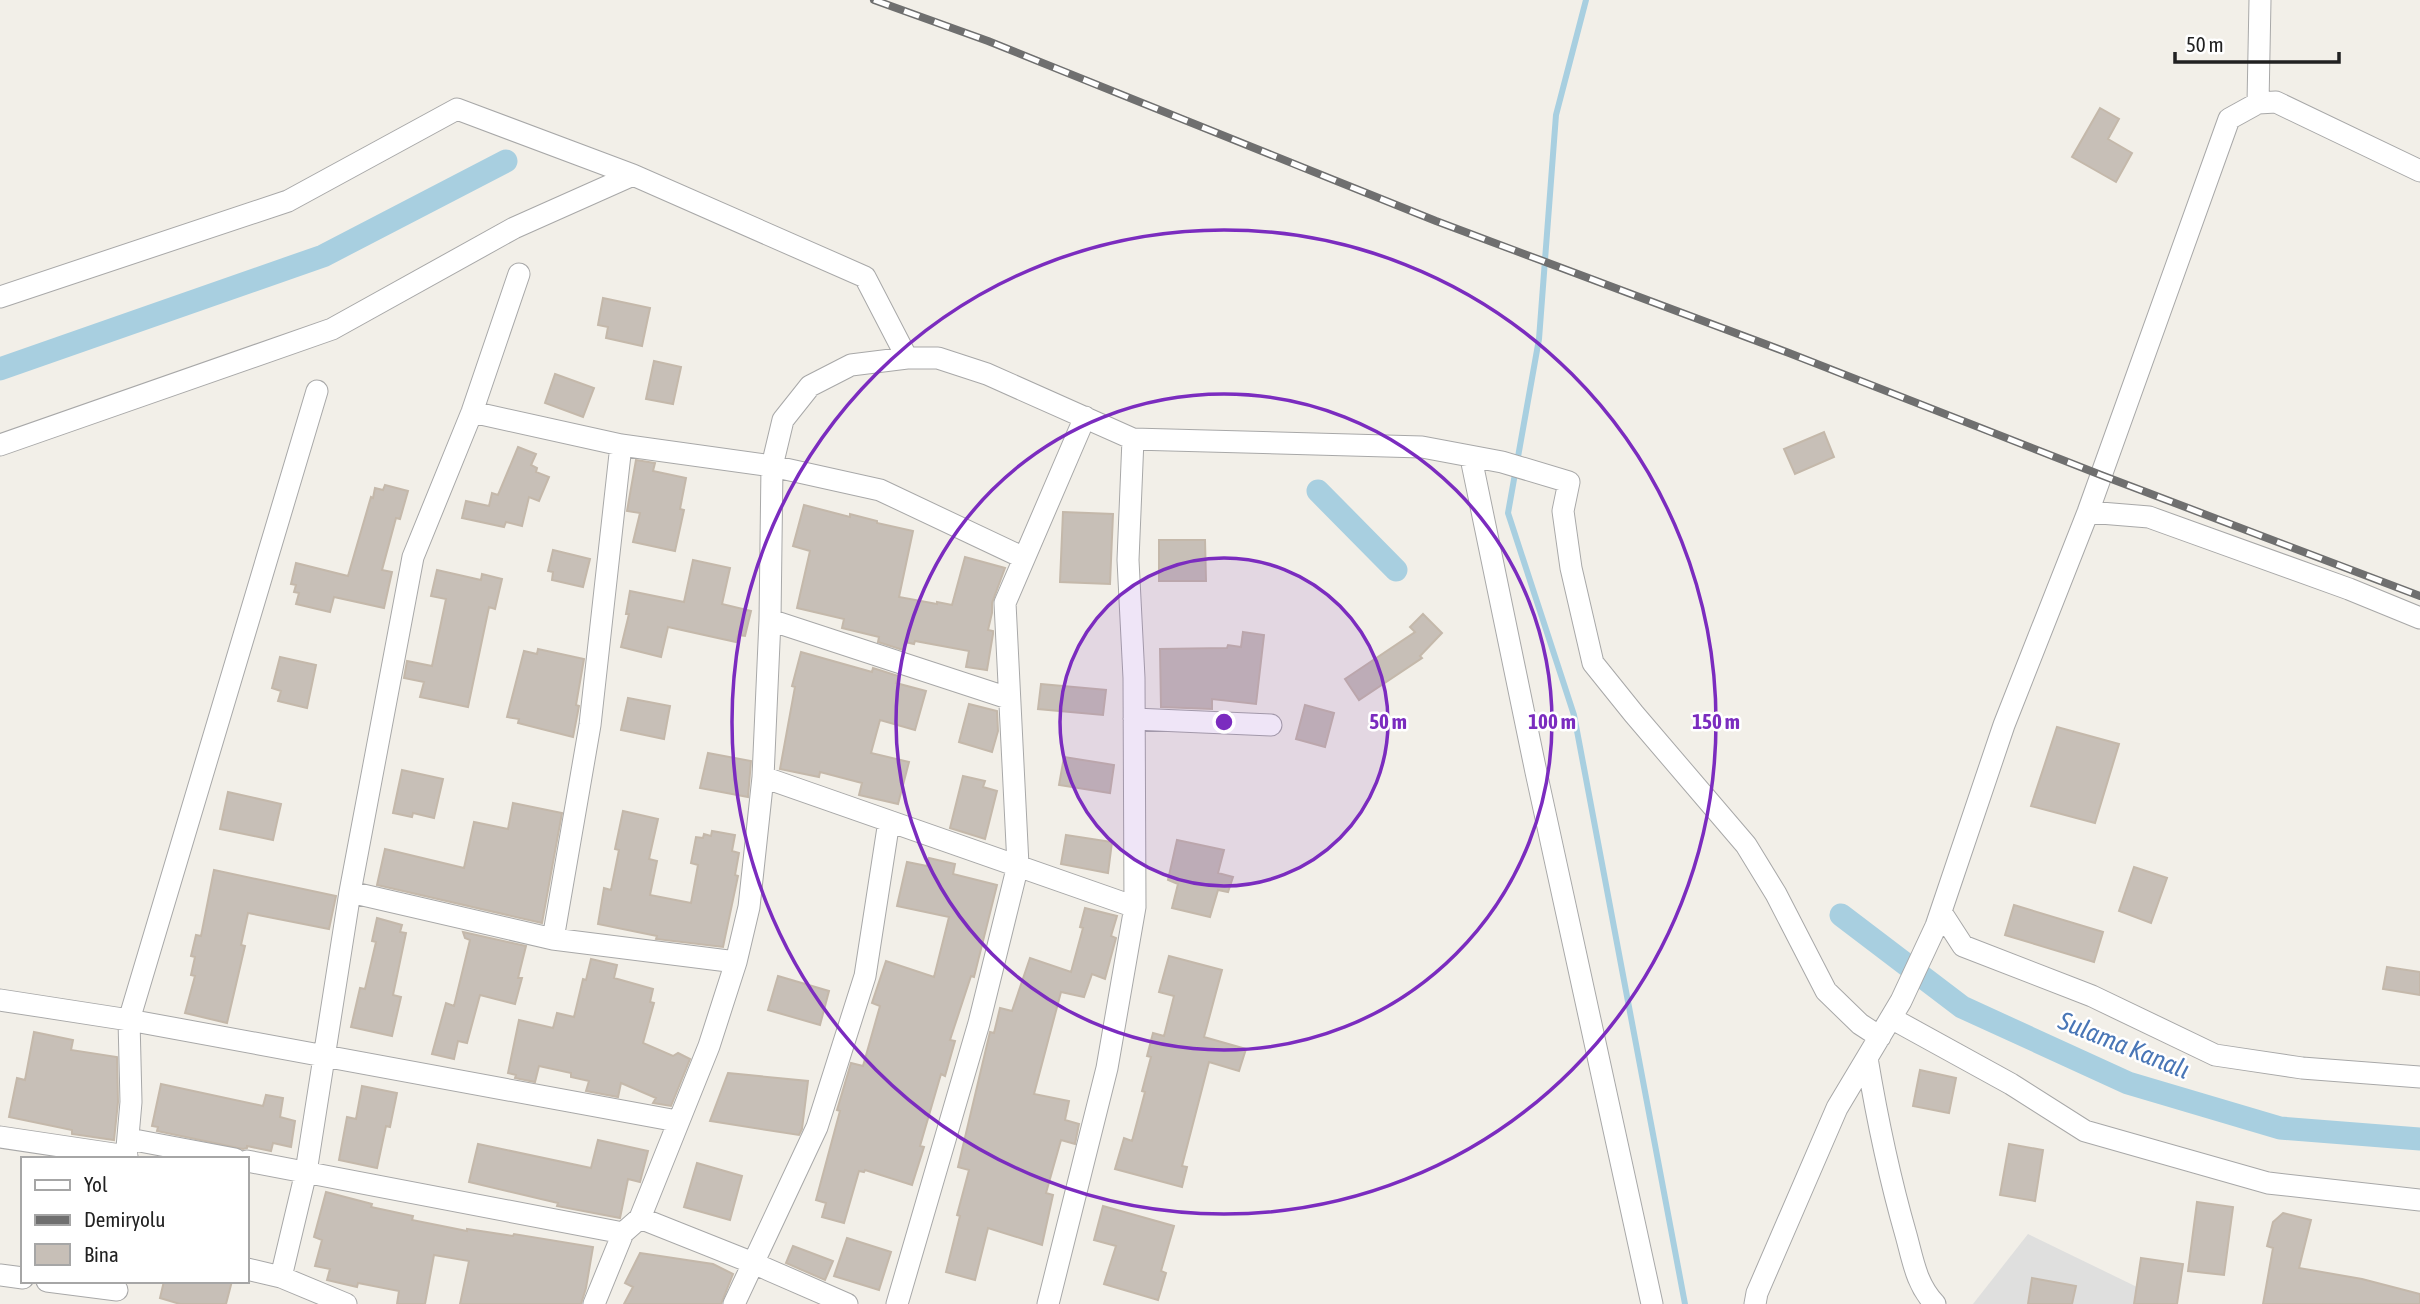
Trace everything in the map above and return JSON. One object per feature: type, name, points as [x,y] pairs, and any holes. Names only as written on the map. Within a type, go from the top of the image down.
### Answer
[{"type":"street","points":[[2258,103],[2260,0]]},
{"type":"street","points":[[1755,1304],[1784,1226],[1837,1108],[1891,1019],[1938,919],[2004,725],[2088,512],[2230,119],[2258,103],[2276,102],[2420,171]]},
{"type":"street","points":[[0,297],[288,201],[457,109],[633,175],[864,277],[907,358]]},
{"type":"street","points":[[0,445],[332,329],[514,228],[633,175]]},
{"type":"street","points":[[281,1277],[306,1172],[350,892],[413,558],[472,412],[519,274]]},
{"type":"street","points":[[594,1304],[624,1233],[640,1218],[709,1045],[736,962],[749,907],[763,777],[770,620],[772,466],[783,420],[810,386],[852,365],[907,358],[938,358],[987,374],[1133,439],[1422,447],[1502,462],[1569,482],[1563,511],[1569,557],[1594,663],[1746,845],[1776,894],[1826,991],[1860,1024],[1891,1019],[2011,1084],[2085,1131],[2268,1183],[2420,1200]]},
{"type":"street","points":[[127,1151],[131,1102],[129,1020],[317,391]]},
{"type":"street","points":[[472,412],[621,445],[772,466],[880,490],[1024,558]]},
{"type":"street","points":[[897,1304],[979,1023],[1018,864],[1005,603],[1085,417]]},
{"type":"street","points":[[1048,1304],[1107,1068],[1135,907],[1134,719],[1128,560],[1133,439]]},
{"type":"street","points":[[553,939],[590,725],[621,445]]},
{"type":"street","points":[[1471,458],[1533,758],[1652,1304]]},
{"type":"street","points":[[2088,512],[2149,517],[2349,589],[2420,618]]},
{"type":"street","points":[[770,620],[1008,698]]},
{"type":"street","points":[[1134,719],[1271,725]]},
{"type":"street","points":[[763,777],[1135,907]]},
{"type":"street","points":[[734,1304],[817,1127],[865,976],[889,821]]},
{"type":"street","points":[[350,892],[553,939],[736,962]]},
{"type":"street","points":[[1938,919],[1963,946],[2092,996],[2215,1055],[2302,1068],[2420,1077]]},
{"type":"street","points":[[0,1000],[129,1020],[677,1121]]},
{"type":"street","points":[[1867,1058],[1879,1129],[1896,1201],[1922,1290],[1934,1304]]},
{"type":"street","points":[[0,1137],[208,1157]]},
{"type":"street","points":[[248,1161],[624,1233]]},
{"type":"street","points":[[640,1218],[847,1304]]},
{"type":"street","points":[[248,1269],[281,1277],[346,1304]]},
{"type":"street","points":[[0,1275],[21,1278]]},
{"type":"street","points":[[60,1283],[117,1292]]},
{"type":"shaded area","points":[[2028,1234],[2172,1304],[1973,1304]]},
{"type":"building","points":[[2100,108],[2119,119],[2108,139],[2132,153],[2116,182],[2072,157]]},
{"type":"building","points":[[603,298],[650,308],[642,346],[606,338],[608,327],[598,325]]},
{"type":"building","points":[[654,361],[681,367],[673,404],[646,399]]},
{"type":"building","points":[[555,374],[594,388],[583,417],[545,403]]},
{"type":"building","points":[[1824,432],[1834,457],[1795,474],[1784,449]]},
{"type":"building","points":[[518,447],[536,454],[531,465],[537,468],[536,472],[549,477],[539,501],[529,497],[522,526],[506,522],[504,527],[462,518],[466,501],[489,506],[492,493],[498,495]]},
{"type":"building","points":[[636,460],[655,463],[653,471],[686,478],[680,509],[684,510],[675,551],[633,542],[640,513],[627,511]]},
{"type":"building","points":[[385,485],[408,491],[400,519],[396,518],[382,570],[392,572],[384,608],[334,597],[330,612],[296,604],[299,593],[294,592],[296,585],[291,584],[296,563],[348,576],[371,497],[373,498],[375,488],[383,490]]},
{"type":"building","points":[[804,505],[913,531],[899,597],[952,605],[965,557],[1005,568],[992,603],[988,630],[993,631],[993,634],[987,670],[966,667],[969,651],[915,641],[914,644],[905,642],[903,650],[878,642],[879,637],[842,628],[844,619],[797,608],[810,551],[793,546]]},
{"type":"building","points":[[1063,512],[1113,514],[1110,584],[1060,582]]},
{"type":"building","points":[[1159,540],[1205,540],[1206,581],[1159,581]]},
{"type":"building","points":[[553,550],[590,559],[583,587],[552,580],[553,572],[548,571]]},
{"type":"building","points":[[693,560],[730,568],[722,604],[751,611],[745,636],[738,635],[736,642],[668,627],[661,657],[621,647],[629,614],[626,614],[630,591],[684,602]]},
{"type":"building","points":[[437,570],[481,580],[482,574],[502,579],[495,609],[489,607],[468,707],[420,697],[424,682],[404,678],[407,661],[432,666],[446,599],[431,596]]},
{"type":"building","points":[[1423,614],[1442,633],[1420,656],[1422,658],[1359,700],[1345,679],[1415,632],[1410,627]]},
{"type":"building","points":[[1243,632],[1264,635],[1256,704],[1212,699],[1212,709],[1161,707],[1160,649],[1227,648],[1228,645],[1241,647]]},
{"type":"building","points":[[538,649],[584,659],[573,737],[518,723],[519,719],[507,717],[524,651],[537,654]]},
{"type":"building","points":[[801,652],[872,672],[873,668],[898,676],[896,683],[926,691],[915,730],[880,720],[871,753],[909,762],[898,804],[859,795],[862,783],[820,772],[819,777],[780,769],[795,687],[792,686]]},
{"type":"building","points":[[280,657],[316,665],[307,708],[278,701],[281,691],[272,688]]},
{"type":"building","points":[[1041,684],[1106,690],[1103,715],[1038,709]]},
{"type":"building","points":[[628,698],[670,706],[664,739],[621,730]]},
{"type":"building","points":[[969,704],[997,711],[998,731],[992,752],[959,742]]},
{"type":"building","points":[[1305,705],[1334,713],[1325,747],[1296,739]]},
{"type":"building","points":[[2057,727],[2119,744],[2095,823],[2031,806]]},
{"type":"building","points":[[708,753],[751,761],[748,797],[700,788]]},
{"type":"building","points":[[1064,757],[1114,765],[1110,793],[1059,785]]},
{"type":"building","points":[[402,770],[443,779],[434,818],[413,813],[412,817],[393,813]]},
{"type":"building","points":[[963,776],[985,781],[983,787],[997,791],[985,839],[950,828]]},
{"type":"building","points":[[228,792],[281,804],[273,840],[220,829]]},
{"type":"building","points":[[513,803],[562,813],[542,923],[377,885],[385,849],[464,868],[474,822],[508,829]]},
{"type":"building","points":[[623,811],[658,819],[649,859],[657,861],[650,895],[691,903],[698,865],[691,863],[696,837],[703,838],[704,834],[711,836],[712,831],[735,835],[732,851],[739,853],[735,875],[738,876],[723,947],[656,939],[657,936],[598,924],[604,888],[611,890],[619,850],[615,849]]},
{"type":"building","points":[[1066,835],[1112,842],[1108,873],[1061,864]]},
{"type":"building","points":[[1177,840],[1224,850],[1218,873],[1233,877],[1228,892],[1218,890],[1210,917],[1172,908],[1178,884],[1168,880]]},
{"type":"building","points":[[929,858],[955,864],[953,874],[997,885],[974,977],[971,976],[950,1040],[955,1041],[945,1076],[941,1074],[920,1146],[924,1147],[912,1185],[865,1170],[859,1171],[844,1223],[822,1217],[826,1203],[816,1200],[851,1063],[863,1066],[880,1006],[872,1003],[886,961],[934,977],[949,917],[897,906],[907,862],[927,866]]},
{"type":"building","points":[[2134,867],[2167,878],[2151,923],[2119,911]]},
{"type":"building","points":[[214,870],[336,896],[329,929],[248,913],[241,945],[245,946],[227,1023],[185,1013],[195,976],[191,975],[195,957],[191,956],[196,935],[201,936]]},
{"type":"building","points":[[2014,905],[2103,932],[2094,962],[2005,935]]},
{"type":"building","points":[[1085,908],[1117,916],[1111,936],[1116,938],[1105,979],[1092,974],[1084,997],[1061,992],[1034,1094],[1069,1101],[1065,1120],[1079,1124],[1075,1144],[1061,1140],[1046,1193],[1053,1195],[1042,1245],[988,1228],[975,1280],[946,1272],[969,1170],[958,1167],[990,1032],[994,1033],[1000,1008],[1012,1011],[1030,958],[1071,972],[1083,928],[1080,927]]},
{"type":"building","points":[[377,918],[402,925],[400,932],[406,933],[393,995],[401,997],[392,1036],[351,1027],[360,988],[365,989],[376,942],[372,941]]},
{"type":"building","points":[[463,932],[526,946],[515,1004],[480,995],[467,1043],[458,1041],[454,1059],[432,1054],[446,1003],[454,1006],[470,940],[465,938]]},
{"type":"building","points":[[1169,956],[1222,970],[1204,1037],[1246,1049],[1239,1071],[1209,1062],[1182,1166],[1187,1167],[1182,1187],[1115,1169],[1124,1138],[1132,1141],[1145,1092],[1142,1091],[1151,1057],[1147,1056],[1153,1033],[1164,1036],[1174,996],[1159,992]]},
{"type":"building","points":[[591,959],[617,965],[614,978],[653,989],[650,1002],[654,1003],[643,1043],[673,1056],[678,1053],[690,1059],[671,1106],[653,1103],[656,1098],[621,1083],[618,1097],[586,1091],[589,1081],[571,1077],[571,1073],[539,1066],[535,1082],[515,1078],[516,1075],[508,1073],[519,1020],[553,1028],[557,1013],[574,1017]]},
{"type":"building","points":[[2387,967],[2420,972],[2420,995],[2383,989]]},
{"type":"building","points":[[778,976],[829,991],[820,1025],[768,1010]]},
{"type":"building","points":[[34,1032],[73,1040],[71,1050],[117,1057],[118,1102],[114,1140],[72,1134],[72,1130],[9,1117],[17,1078],[25,1080]]},
{"type":"building","points":[[1920,1070],[1956,1078],[1949,1113],[1913,1106]]},
{"type":"building","points":[[728,1073],[808,1081],[799,1135],[710,1121]]},
{"type":"building","points":[[161,1084],[263,1106],[266,1095],[283,1098],[280,1117],[295,1121],[291,1147],[273,1143],[271,1151],[247,1146],[243,1149],[157,1131],[158,1127],[152,1126]]},
{"type":"building","points":[[362,1086],[397,1093],[390,1127],[386,1126],[377,1168],[339,1160],[347,1117],[356,1119]]},
{"type":"building","points":[[598,1140],[648,1151],[640,1182],[628,1179],[620,1218],[557,1206],[558,1203],[469,1182],[478,1144],[591,1168]]},
{"type":"building","points":[[2009,1144],[2043,1150],[2035,1201],[2000,1195]]},
{"type":"building","points":[[697,1163],[742,1176],[730,1220],[684,1207]]},
{"type":"building","points":[[326,1192],[372,1204],[371,1207],[413,1216],[412,1220],[467,1231],[514,1234],[593,1247],[581,1304],[460,1304],[469,1261],[434,1255],[425,1304],[397,1304],[399,1291],[358,1283],[357,1287],[327,1280],[330,1269],[315,1266],[322,1240],[314,1237]]},
{"type":"building","points":[[2197,1202],[2233,1207],[2224,1275],[2188,1271]]},
{"type":"building","points":[[1103,1206],[1174,1226],[1161,1271],[1166,1273],[1158,1300],[1104,1284],[1116,1246],[1094,1240]]},
{"type":"building","points":[[2283,1213],[2311,1220],[2299,1268],[2362,1279],[2420,1294],[2420,1304],[2263,1304],[2273,1248],[2267,1246],[2273,1222]]},
{"type":"building","points":[[847,1238],[891,1252],[879,1290],[834,1276]]},
{"type":"building","points":[[793,1246],[833,1261],[825,1280],[786,1263]]},
{"type":"building","points":[[640,1253],[713,1264],[733,1274],[721,1304],[624,1304],[633,1287],[625,1283]]},
{"type":"building","points":[[2141,1258],[2183,1264],[2177,1304],[2134,1304]]},
{"type":"building","points":[[2032,1278],[2076,1286],[2072,1304],[2028,1304]]},
{"type":"building","points":[[164,1283],[231,1283],[226,1304],[180,1304],[160,1298]]},
{"type":"waterway","points":[[1586,0],[1556,115],[1539,339],[1508,513],[1574,715],[1685,1304]]},
{"type":"waterway","points":[[0,369],[323,256],[506,161]]},
{"type":"waterway","points":[[1318,491],[1396,570]]},
{"type":"waterway","name":"Sulama Kanalı","points":[[1841,915],[1962,1007],[2128,1083],[2280,1128],[2420,1139]]},
{"type":"railway","points":[[874,0],[988,41],[1436,221],[1789,353],[2420,596]]}]
